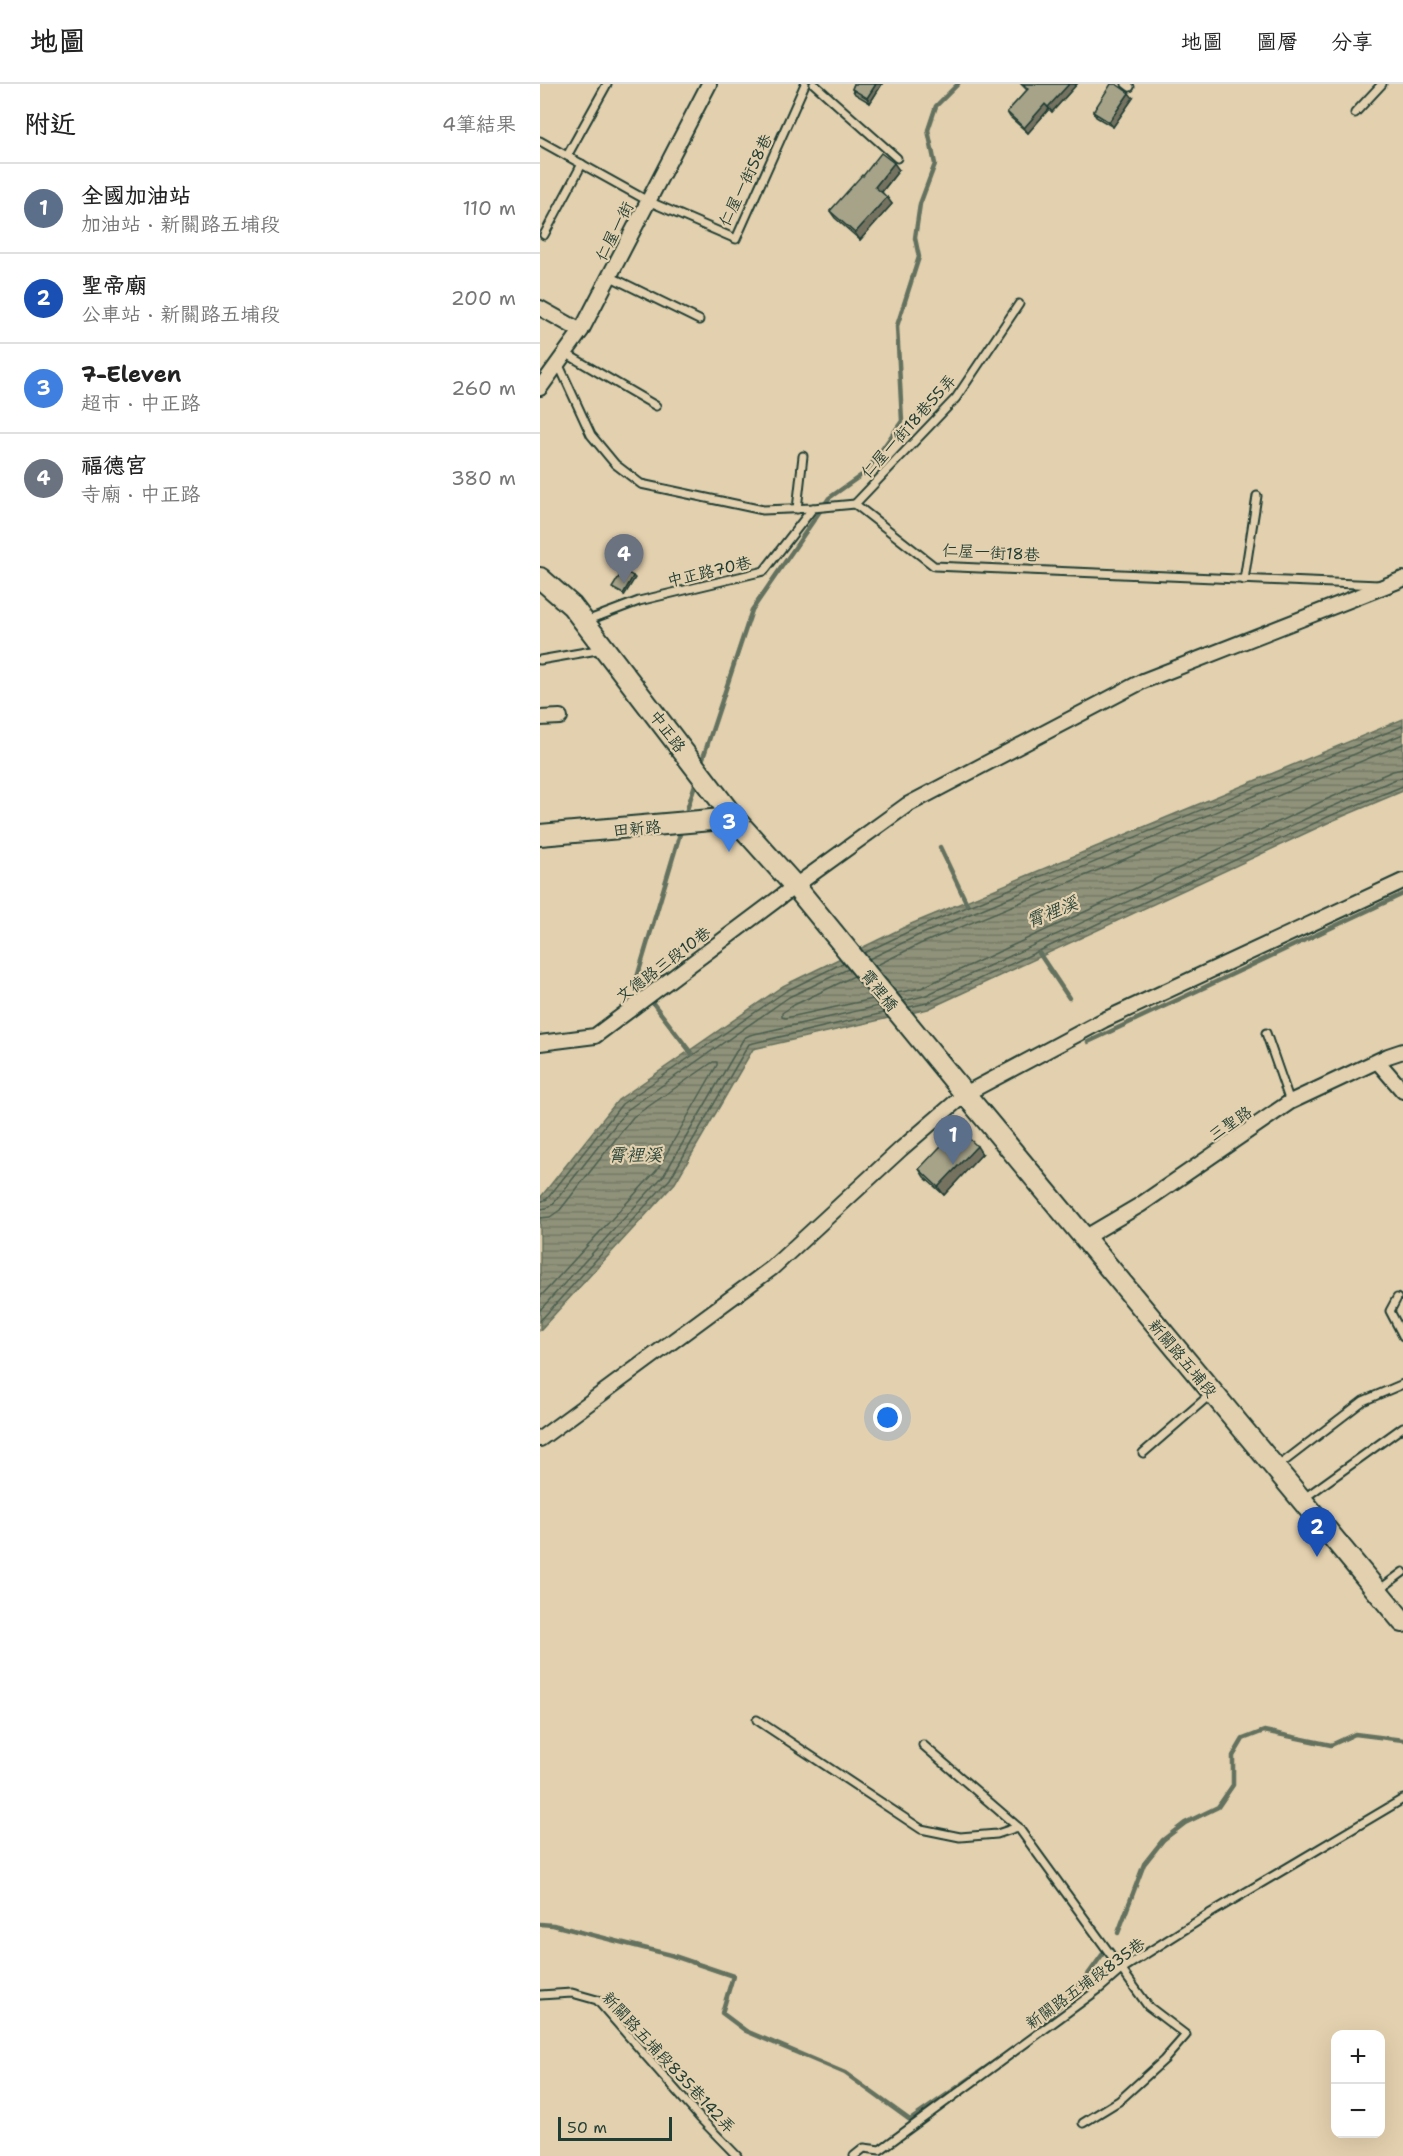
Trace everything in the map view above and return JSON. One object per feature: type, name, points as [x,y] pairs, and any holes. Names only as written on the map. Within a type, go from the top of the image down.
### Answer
[{"type":"main road","name":"中正路","points":[[540,578],[572,606],[734,818],[795,886]]},
{"type":"main road","name":"田新路","points":[[540,835],[734,818]]},
{"type":"main road","name":"霄裡橋","points":[[795,886],[965,1094]]},
{"type":"main road","name":"新關路五埔段","points":[[965,1094],[1403,1622]]},
{"type":"street","name":"仁屋一街","points":[[540,387],[581,331],[710,84]]},
{"type":"street","points":[[540,308],[581,331]]},
{"type":"street","name":"仁屋一街18巷","points":[[1387,585],[1403,579]]},
{"type":"street","name":"文德路三段10巷","points":[[540,1043],[595,1036],[907,805],[1143,681],[1387,585]]},
{"type":"street","points":[[540,718],[560,717]]},
{"type":"street","points":[[540,1439],[772,1268],[901,1149],[965,1094],[1104,1020],[1403,881]]},
{"type":"street","name":"三聖路","points":[[1084,1238],[1140,1205],[1290,1102],[1403,1052]]},
{"type":"street","points":[[1378,1062],[1403,1091]]},
{"type":"lane","points":[[567,156],[607,84]]},
{"type":"lane","name":"仁屋一街58巷","points":[[648,201],[736,239],[805,84]]},
{"type":"lane","points":[[814,84],[897,158]]},
{"type":"lane","points":[[1355,113],[1382,84]]},
{"type":"lane","points":[[540,141],[648,201]]},
{"type":"lane","points":[[544,235],[582,164]]},
{"type":"lane","points":[[609,276],[699,320]]},
{"type":"lane","name":"仁屋一街18巷55弄","points":[[855,504],[956,398],[1018,304]]},
{"type":"lane","points":[[561,358],[591,435],[615,464],[641,484],[763,510],[855,504]]},
{"type":"lane","points":[[561,358],[656,406]]},
{"type":"lane","points":[[797,509],[803,456]]},
{"type":"lane","points":[[1244,580],[1257,496]]},
{"type":"lane","name":"仁屋一街18巷","points":[[855,504],[934,566],[1387,585]]},
{"type":"lane","name":"中正路70巷","points":[[584,622],[639,601],[764,572],[813,508]]},
{"type":"lane","points":[[540,660],[605,649]]},
{"type":"lane","points":[[1266,1033],[1290,1102]]},
{"type":"lane","points":[[1397,1298],[1390,1311],[1403,1336]]},
{"type":"lane","points":[[1275,1469],[1363,1401],[1403,1384]]},
{"type":"lane","points":[[1143,1453],[1212,1394]]},
{"type":"lane","points":[[1301,1501],[1403,1427]]},
{"type":"lane","points":[[1377,1591],[1403,1572]]},
{"type":"lane","points":[[757,1720],[921,1829],[960,1837],[997,1834],[1018,1827]]},
{"type":"lane","points":[[924,1744],[1018,1827],[1148,2006],[1186,2035],[1164,2060],[1119,2101],[1083,2123]]},
{"type":"lane","name":"新關路五埔段835巷","points":[[854,2156],[864,2148],[880,2150],[1099,1989],[1122,1969],[1209,1914],[1403,1799]]},
{"type":"lane","name":"新關路五埔段835巷142弄","points":[[540,1995],[572,1993],[597,2000],[700,2118],[738,2156]]},
{"type":"water","name":"霄裡溪","points":[[1403,719],[1403,791],[1334,820],[928,1009],[753,1049],[675,1183],[540,1330],[540,1198],[618,1100],[783,986],[911,924]]},
{"type":"building","points":[[854,84],[876,84],[867,98],[852,89]]},
{"type":"building","points":[[1023,84],[1069,84],[1048,107],[1045,104],[1024,128],[1007,112],[1028,89]]},
{"type":"building","points":[[1111,84],[1116,84],[1129,93],[1109,122],[1093,112]]},
{"type":"building","points":[[881,153],[894,163],[875,187],[887,197],[855,233],[830,211]]},
{"type":"building","points":[[623,570],[633,576],[623,594],[612,588]]},
{"type":"building","points":[[958,1128],[977,1146],[938,1187],[919,1169]]},
{"type":"waterway","points":[[701,764],[752,610],[829,498],[866,472],[902,421],[897,326],[919,257],[915,238],[920,204],[935,164],[928,130],[936,106],[958,84]]},
{"type":"waterway","points":[[685,816],[697,778]]},
{"type":"waterway","points":[[682,827],[636,981],[692,1054]]},
{"type":"waterway","points":[[940,847],[967,904]]},
{"type":"waterway","points":[[1088,1042],[1403,894]]},
{"type":"waterway","points":[[1039,953],[1069,998]]},
{"type":"waterway","points":[[1118,1933],[1144,1864],[1163,1840],[1185,1823],[1218,1807],[1233,1785],[1233,1756],[1243,1739],[1264,1731],[1331,1745],[1355,1734],[1403,1740]]},
{"type":"waterway","points":[[540,1924],[553,1925],[671,1955],[733,1976],[722,2013],[746,2031],[845,2073],[910,2120],[1001,2057]]},
{"type":"waterway","points":[[1030,2037],[1084,1980],[1107,1948]]},
{"type":"place","name":"福德宮","points":[[624,584]]},
{"type":"place","name":"7-Eleven","points":[[729,852]]},
{"type":"place","name":"全國加油站","points":[[953,1165]]},
{"type":"place","name":"聖帝廟","points":[[1317,1557]]}]
